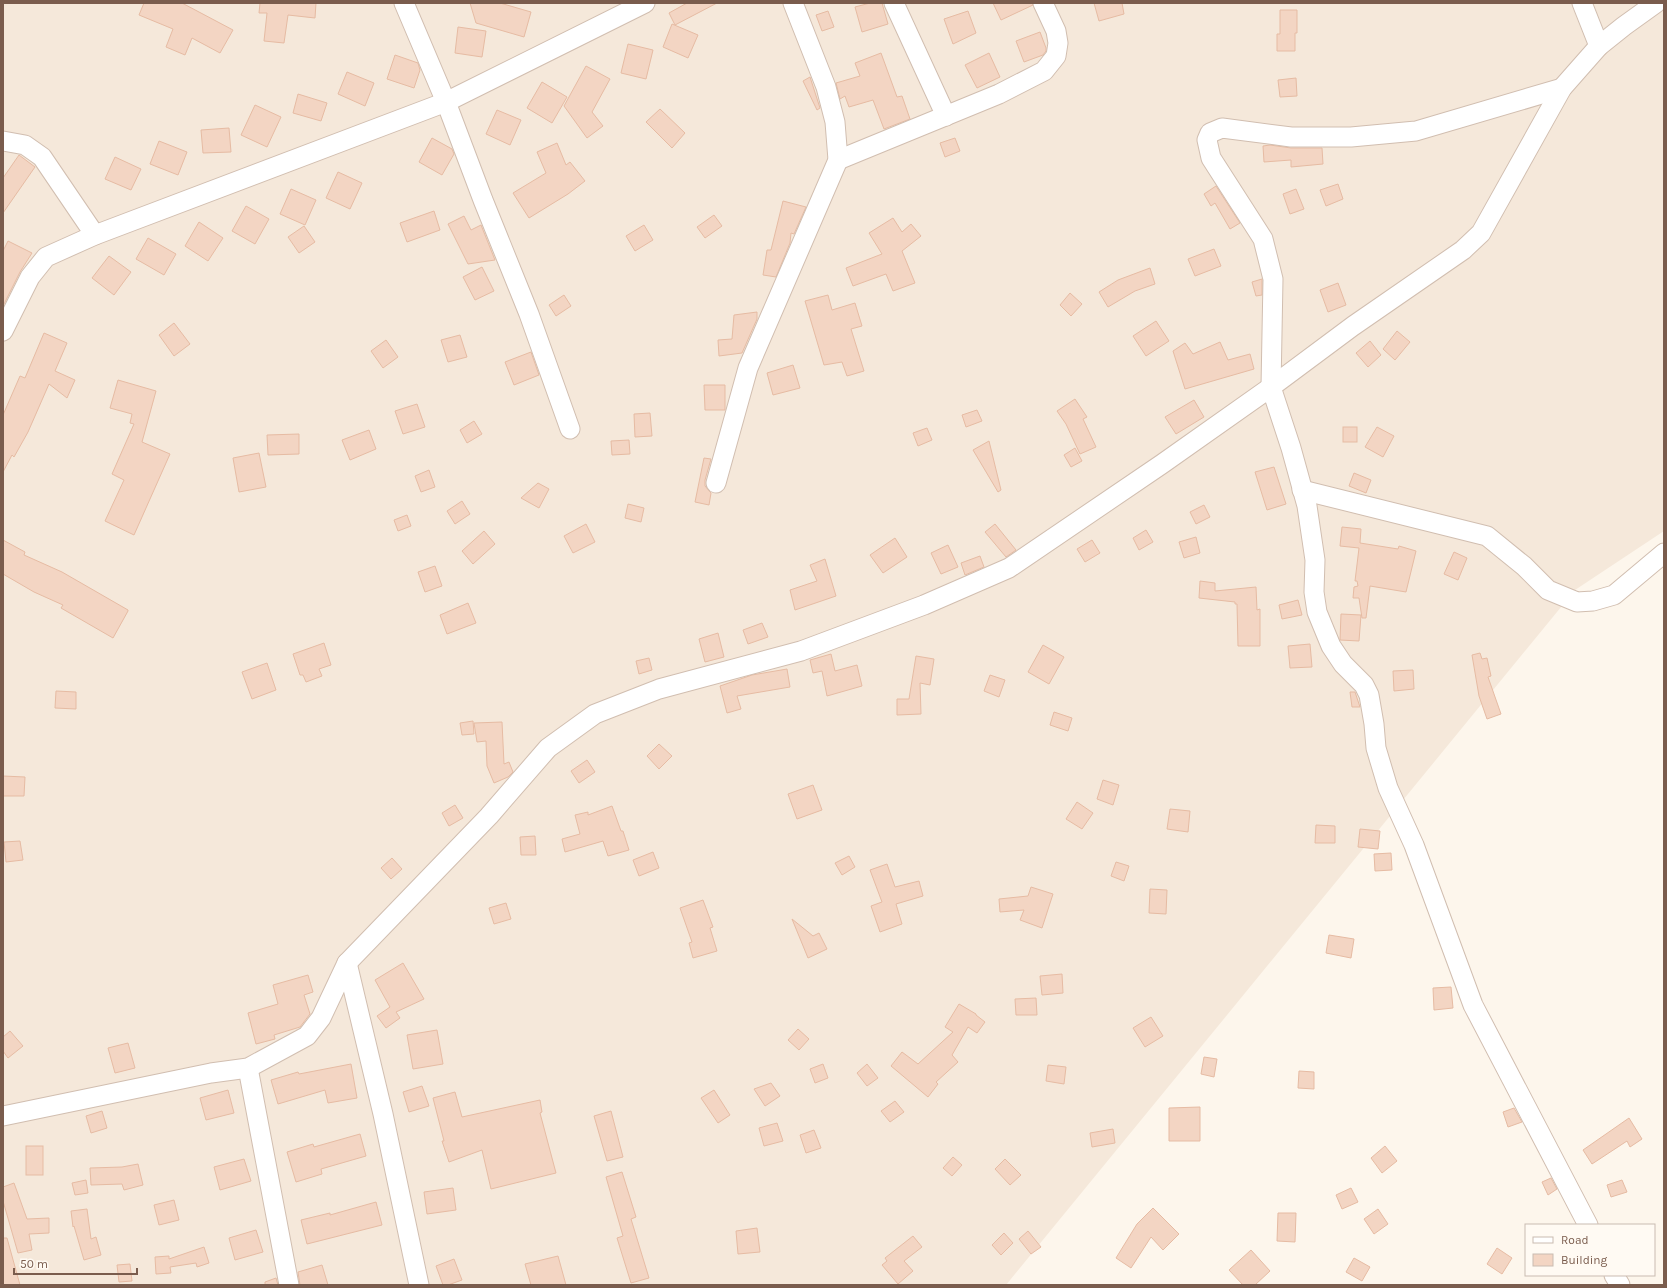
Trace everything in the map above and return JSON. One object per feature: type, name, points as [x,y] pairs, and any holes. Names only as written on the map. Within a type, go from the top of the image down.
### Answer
[{"type":"street","points":[[404,3],[446,102],[483,200],[529,314],[570,429]]},
{"type":"street","points":[[3,331],[30,277],[46,257],[96,235],[446,102],[645,3]]},
{"type":"street","points":[[716,483],[748,368],[838,160],[835,122],[826,87],[793,3]]},
{"type":"street","points":[[894,3],[946,116]]},
{"type":"street","points":[[838,160],[999,94],[1044,71],[1056,56],[1058,43],[1056,31],[1044,3]]},
{"type":"street","points":[[1582,3],[1599,46]]},
{"type":"street","points":[[3,1116],[210,1074],[248,1068],[307,1036],[321,1018],[347,963],[489,816],[548,748],[595,714],[659,690],[801,651],[924,605],[1009,568],[1162,464],[1271,387],[1352,326],[1463,250],[1481,233],[1562,88],[1599,46],[1656,3]]},
{"type":"street","points":[[1562,88],[1416,131],[1351,137],[1291,137],[1222,128],[1210,133],[1207,140],[1211,158],[1263,239],[1273,279],[1271,387],[1307,506],[1315,560],[1314,592],[1317,612],[1331,646],[1343,664],[1364,685],[1369,695],[1376,748],[1388,788],[1414,845],[1473,1005],[1587,1224]]},
{"type":"street","points":[[3,141],[25,145],[42,157],[96,235]]},
{"type":"street","points":[[1302,490],[1487,536],[1524,566],[1548,590],[1576,602],[1592,601],[1614,595],[1664,553]]},
{"type":"street","points":[[347,963],[383,1114],[419,1285]]},
{"type":"street","points":[[248,1068],[288,1285]]},
{"type":"street","points":[[1615,1276],[1620,1285]]},
{"type":"shaded area","points":[[3,3],[1664,3],[1664,531],[1575,590],[1006,1285],[3,1285]]},
{"type":"building","points":[[144,3],[182,3],[233,30],[220,53],[192,38],[185,55],[166,47],[173,29],[139,15]]},
{"type":"building","points":[[260,3],[316,3],[315,18],[288,15],[284,43],[264,41],[267,13],[259,13]]},
{"type":"building","points":[[470,3],[500,3],[531,12],[524,37],[476,23]]},
{"type":"building","points":[[687,3],[717,3],[675,25],[669,13]]},
{"type":"building","points":[[870,3],[882,3],[888,24],[862,32],[855,7]]},
{"type":"building","points":[[993,3],[1032,3],[1033,5],[1001,20]]},
{"type":"building","points":[[1094,3],[1122,3],[1124,14],[1099,21]]},
{"type":"building","points":[[1280,10],[1297,10],[1295,51],[1277,51],[1277,34],[1280,34]]},
{"type":"building","points":[[828,11],[834,27],[822,31],[816,15]]},
{"type":"building","points":[[968,11],[976,33],[953,44],[944,19]]},
{"type":"building","points":[[672,24],[698,35],[688,58],[663,47]]},
{"type":"building","points":[[458,27],[486,31],[482,57],[455,53]]},
{"type":"building","points":[[1040,32],[1046,51],[1043,55],[1024,62],[1016,41]]},
{"type":"building","points":[[628,44],[653,50],[646,79],[621,73]]},
{"type":"building","points":[[881,53],[897,97],[902,96],[910,119],[884,129],[873,100],[849,107],[845,96],[840,99],[836,83],[860,76],[855,63]]},
{"type":"building","points":[[989,53],[1000,77],[977,88],[965,65]]},
{"type":"building","points":[[395,55],[418,63],[420,70],[414,88],[387,79]]},
{"type":"building","points":[[586,66],[610,79],[592,112],[603,126],[587,138],[564,106]]},
{"type":"building","points":[[347,72],[374,83],[365,106],[338,94]]},
{"type":"building","points":[[810,77],[820,108],[817,110],[803,81]]},
{"type":"building","points":[[1296,78],[1297,96],[1280,97],[1278,80]]},
{"type":"building","points":[[542,82],[567,97],[552,123],[527,108]]},
{"type":"building","points":[[298,94],[327,103],[321,121],[293,113]]},
{"type":"building","points":[[255,105],[281,117],[267,147],[241,135]]},
{"type":"building","points":[[660,109],[685,133],[672,148],[646,122]]},
{"type":"building","points":[[497,110],[521,120],[510,145],[486,134]]},
{"type":"building","points":[[229,128],[231,152],[203,153],[201,130]]},
{"type":"building","points":[[432,138],[452,149],[454,154],[442,175],[419,162]]},
{"type":"building","points":[[955,138],[960,151],[945,157],[940,143]]},
{"type":"building","points":[[159,141],[187,152],[178,175],[150,164]]},
{"type":"building","points":[[557,143],[566,165],[570,162],[585,181],[568,194],[529,218],[513,193],[546,173],[537,152]]},
{"type":"building","points":[[1270,145],[1291,148],[1322,148],[1323,164],[1291,167],[1291,160],[1264,162],[1263,146]]},
{"type":"building","points":[[19,155],[35,167],[3,213],[3,178]]},
{"type":"building","points":[[115,157],[141,169],[131,190],[105,179]]},
{"type":"building","points":[[338,172],[362,183],[350,209],[326,198]]},
{"type":"building","points":[[1338,184],[1343,199],[1326,206],[1320,190]]},
{"type":"building","points":[[1216,186],[1240,223],[1230,229],[1215,203],[1211,206],[1204,194]]},
{"type":"building","points":[[291,189],[316,200],[305,225],[280,214]]},
{"type":"building","points":[[1296,189],[1304,209],[1290,214],[1283,194]]},
{"type":"building","points":[[783,201],[806,207],[794,234],[791,233],[790,243],[776,277],[763,275],[767,250],[771,250]]},
{"type":"building","points":[[246,206],[269,219],[255,244],[232,231]]},
{"type":"building","points":[[434,211],[440,230],[407,242],[400,223]]},
{"type":"building","points":[[714,215],[722,226],[705,238],[697,227]]},
{"type":"building","points":[[464,216],[471,230],[481,225],[495,260],[468,264],[448,224]]},
{"type":"building","points":[[893,218],[902,232],[911,224],[921,236],[902,251],[915,283],[893,291],[886,274],[853,286],[846,268],[882,254],[869,233]]},
{"type":"building","points":[[199,222],[223,238],[208,261],[185,246]]},
{"type":"building","points":[[644,225],[653,240],[635,251],[626,236]]},
{"type":"building","points":[[304,226],[315,242],[299,253],[288,237]]},
{"type":"building","points":[[148,238],[176,254],[164,275],[136,259]]},
{"type":"building","points":[[8,241],[32,253],[20,272],[3,306],[3,251]]},
{"type":"building","points":[[1214,249],[1221,266],[1195,276],[1188,259]]},
{"type":"building","points":[[109,256],[131,272],[114,295],[92,278]]},
{"type":"building","points":[[482,267],[494,291],[475,300],[463,277]]},
{"type":"building","points":[[1150,268],[1155,284],[1135,291],[1108,307],[1099,292],[1118,280]]},
{"type":"building","points":[[1262,279],[1262,295],[1256,296],[1252,282]]},
{"type":"building","points":[[1338,283],[1346,305],[1328,312],[1320,290]]},
{"type":"building","points":[[1070,293],[1082,304],[1071,316],[1060,305]]},
{"type":"building","points":[[564,295],[571,306],[556,316],[549,305]]},
{"type":"building","points":[[828,295],[832,310],[855,303],[862,326],[851,329],[864,371],[847,376],[842,362],[824,365],[805,301]]},
{"type":"building","points":[[757,312],[757,319],[742,353],[719,356],[718,340],[732,339],[734,315]]},
{"type":"building","points":[[1156,321],[1169,341],[1146,356],[1133,336]]},
{"type":"building","points":[[174,323],[190,344],[174,356],[159,335]]},
{"type":"building","points":[[1397,331],[1410,342],[1395,360],[1383,349]]},
{"type":"building","points":[[44,333],[67,343],[55,371],[75,380],[67,398],[49,384],[28,432],[14,457],[12,455],[3,472],[3,415],[20,376],[25,378]]},
{"type":"building","points":[[460,335],[467,357],[448,362],[441,340]]},
{"type":"building","points":[[386,340],[398,357],[383,368],[371,351]]},
{"type":"building","points":[[1370,341],[1381,355],[1368,367],[1356,353]]},
{"type":"building","points":[[1220,342],[1228,360],[1250,354],[1254,369],[1185,389],[1173,351],[1185,343],[1193,354]]},
{"type":"building","points":[[531,352],[539,375],[514,385],[505,362]]},
{"type":"building","points":[[793,365],[800,388],[773,395],[767,373]]},
{"type":"building","points":[[118,380],[156,391],[142,442],[170,454],[134,535],[105,521],[124,480],[112,474],[134,424],[130,423],[132,414],[110,408]]},
{"type":"building","points":[[704,385],[725,385],[725,410],[705,410]]},
{"type":"building","points":[[1075,399],[1087,417],[1083,419],[1096,447],[1080,454],[1066,424],[1057,411]]},
{"type":"building","points":[[1194,400],[1204,417],[1176,434],[1165,417]]},
{"type":"building","points":[[417,404],[425,427],[403,434],[395,411]]},
{"type":"building","points":[[977,410],[982,421],[966,427],[962,415]]},
{"type":"building","points":[[650,413],[652,436],[635,437],[634,414]]},
{"type":"building","points":[[474,421],[482,434],[467,443],[460,430]]},
{"type":"building","points":[[1343,427],[1357,427],[1357,442],[1343,442]]},
{"type":"building","points":[[1377,427],[1394,436],[1383,457],[1365,447]]},
{"type":"building","points":[[927,428],[932,440],[918,446],[913,433]]},
{"type":"building","points":[[369,430],[376,449],[350,460],[342,440]]},
{"type":"building","points":[[299,434],[299,454],[268,455],[267,435]]},
{"type":"building","points":[[629,440],[630,454],[612,455],[611,441]]},
{"type":"building","points":[[989,441],[1001,490],[998,492],[973,450]]},
{"type":"building","points":[[1075,448],[1082,461],[1071,467],[1064,455]]},
{"type":"building","points":[[259,453],[266,487],[239,492],[233,458]]},
{"type":"building","points":[[704,458],[711,459],[705,480],[705,486],[711,493],[709,505],[695,502]]},
{"type":"building","points":[[1274,467],[1286,504],[1267,510],[1255,472]]},
{"type":"building","points":[[429,470],[435,487],[421,492],[415,476]]},
{"type":"building","points":[[1354,473],[1371,480],[1366,493],[1349,486]]},
{"type":"building","points":[[538,483],[549,489],[539,508],[521,498]]},
{"type":"building","points":[[462,501],[470,514],[455,524],[447,511]]},
{"type":"building","points":[[628,504],[644,508],[641,522],[625,518]]},
{"type":"building","points":[[1204,505],[1210,517],[1196,524],[1190,512]]},
{"type":"building","points":[[407,515],[411,526],[398,531],[394,520]]},
{"type":"building","points":[[586,524],[595,542],[573,553],[564,536]]},
{"type":"building","points":[[995,524],[1016,550],[1006,557],[985,532]]},
{"type":"building","points":[[1342,527],[1361,529],[1360,543],[1398,549],[1399,546],[1416,551],[1406,592],[1370,586],[1366,618],[1362,618],[1359,598],[1353,598],[1354,587],[1358,586],[1357,581],[1355,581],[1359,548],[1340,546]]},
{"type":"building","points":[[1146,530],[1153,542],[1139,550],[1133,538]]},
{"type":"building","points":[[484,531],[495,544],[473,564],[462,551]]},
{"type":"building","points":[[1196,537],[1200,553],[1184,558],[1179,542]]},
{"type":"building","points":[[895,538],[907,557],[883,573],[870,555]]},
{"type":"building","points":[[3,540],[25,552],[24,555],[62,572],[128,610],[113,638],[61,608],[63,605],[34,592],[3,574]]},
{"type":"building","points":[[1092,540],[1100,553],[1085,562],[1077,549]]},
{"type":"building","points":[[948,545],[958,567],[941,574],[931,553]]},
{"type":"building","points":[[1454,552],[1467,558],[1458,580],[1444,574]]},
{"type":"building","points":[[980,556],[984,567],[965,575],[961,563]]},
{"type":"building","points":[[825,559],[836,596],[795,610],[790,590],[817,581],[810,565]]},
{"type":"building","points":[[435,566],[442,586],[425,592],[418,572]]},
{"type":"building","points":[[1200,581],[1215,583],[1215,591],[1256,587],[1257,610],[1260,609],[1260,646],[1238,646],[1237,604],[1235,604],[1235,602],[1199,598]]},
{"type":"building","points":[[1298,600],[1302,615],[1282,619],[1279,605]]},
{"type":"building","points":[[468,603],[476,623],[447,634],[440,615]]},
{"type":"building","points":[[1341,614],[1361,615],[1359,641],[1340,640]]},
{"type":"building","points":[[762,623],[768,637],[748,644],[743,630]]},
{"type":"building","points":[[718,633],[724,657],[705,662],[699,639]]},
{"type":"building","points":[[324,643],[331,665],[319,669],[322,676],[306,682],[303,675],[300,675],[293,654]]},
{"type":"building","points":[[1310,644],[1312,667],[1290,668],[1288,646]]},
{"type":"building","points":[[1043,645],[1064,657],[1049,684],[1028,672]]},
{"type":"building","points":[[1480,653],[1482,659],[1487,658],[1491,676],[1488,677],[1501,714],[1487,719],[1479,696],[1472,655]]},
{"type":"building","points":[[831,654],[835,671],[857,665],[862,686],[827,696],[822,671],[813,673],[810,660]]},
{"type":"building","points":[[916,656],[934,659],[930,685],[920,683],[921,714],[897,715],[897,699],[909,699]]},
{"type":"building","points":[[649,658],[652,670],[639,674],[636,661]]},
{"type":"building","points":[[267,663],[276,690],[252,699],[242,672]]},
{"type":"building","points":[[787,669],[790,687],[737,696],[741,709],[727,713],[720,686],[752,675]]},
{"type":"building","points":[[1413,670],[1414,689],[1394,691],[1393,671]]},
{"type":"building","points":[[990,675],[1005,680],[999,697],[984,691]]},
{"type":"building","points":[[56,691],[76,692],[76,709],[55,708]]},
{"type":"building","points":[[1350,692],[1355,692],[1360,707],[1352,707]]},
{"type":"building","points":[[1054,712],[1072,718],[1068,731],[1050,725]]},
{"type":"building","points":[[473,721],[474,734],[462,735],[460,723]]},
{"type":"building","points":[[502,722],[504,764],[509,762],[513,772],[508,777],[494,783],[487,766],[486,741],[477,742],[474,723]]},
{"type":"building","points":[[659,744],[672,756],[659,769],[647,756]]},
{"type":"building","points":[[587,760],[595,772],[579,783],[571,771]]},
{"type":"building","points":[[3,776],[25,777],[24,796],[3,796]]},
{"type":"building","points":[[1103,780],[1119,785],[1113,805],[1097,799]]},
{"type":"building","points":[[813,785],[822,810],[797,819],[788,794]]},
{"type":"building","points":[[1077,802],[1093,813],[1082,829],[1066,819]]},
{"type":"building","points":[[455,805],[463,818],[449,826],[442,813]]},
{"type":"building","points":[[612,806],[621,831],[623,831],[629,850],[608,856],[603,841],[565,852],[562,839],[580,834],[575,815],[588,812],[588,815]]},
{"type":"building","points":[[1170,809],[1190,811],[1188,832],[1167,829]]},
{"type":"building","points":[[1316,825],[1335,826],[1335,843],[1315,843]]},
{"type":"building","points":[[1360,829],[1380,831],[1378,849],[1358,847]]},
{"type":"building","points":[[535,836],[536,855],[521,855],[520,837]]},
{"type":"building","points":[[20,841],[23,860],[6,862],[4,842]]},
{"type":"building","points":[[653,852],[659,868],[639,876],[633,860]]},
{"type":"building","points":[[1391,853],[1392,870],[1375,871],[1374,854]]},
{"type":"building","points":[[849,856],[855,867],[842,875],[835,863]]},
{"type":"building","points":[[392,858],[402,869],[391,879],[381,868]]},
{"type":"building","points":[[1116,862],[1129,866],[1124,881],[1111,876]]},
{"type":"building","points":[[887,864],[895,887],[919,881],[923,896],[896,904],[902,924],[880,932],[871,906],[882,902],[870,870]]},
{"type":"building","points":[[1031,887],[1053,894],[1042,928],[1020,920],[1024,910],[1000,912],[999,899],[1028,896]]},
{"type":"building","points":[[1150,889],[1167,890],[1166,914],[1149,913]]},
{"type":"building","points":[[703,900],[713,927],[710,928],[717,951],[693,958],[689,943],[692,942],[680,908]]},
{"type":"building","points":[[506,903],[511,919],[494,924],[489,908]]},
{"type":"building","points":[[792,919],[813,936],[819,933],[827,949],[808,958]]},
{"type":"building","points":[[1329,935],[1354,939],[1351,958],[1326,953]]},
{"type":"building","points":[[403,963],[424,999],[396,1012],[400,1018],[386,1028],[377,1016],[390,1007],[375,980]]},
{"type":"building","points":[[1062,974],[1063,993],[1042,995],[1040,976]]},
{"type":"building","points":[[308,975],[313,992],[304,995],[310,1014],[300,1027],[274,1035],[275,1039],[256,1044],[248,1013],[278,1004],[273,985]]},
{"type":"building","points":[[1451,987],[1453,1008],[1434,1010],[1433,988]]},
{"type":"building","points":[[1036,998],[1037,1015],[1016,1015],[1015,999]]},
{"type":"building","points":[[959,1004],[976,1014],[985,1022],[977,1033],[968,1027],[952,1055],[958,1062],[936,1082],[938,1084],[928,1097],[891,1066],[902,1052],[918,1064],[953,1032],[945,1027]]},
{"type":"building","points":[[1151,1017],[1163,1036],[1145,1047],[1133,1028]]},
{"type":"building","points":[[798,1029],[809,1039],[799,1050],[788,1040]]},
{"type":"building","points":[[437,1030],[443,1064],[413,1069],[407,1035]]},
{"type":"building","points":[[10,1031],[23,1046],[8,1058],[3,1051],[3,1037]]},
{"type":"building","points":[[128,1043],[135,1068],[115,1073],[108,1048]]},
{"type":"building","points":[[1204,1057],[1217,1059],[1214,1077],[1201,1074]]},
{"type":"building","points":[[351,1064],[357,1098],[328,1103],[325,1090],[278,1104],[271,1080],[298,1072],[299,1074]]},
{"type":"building","points":[[823,1064],[828,1078],[815,1083],[810,1069]]},
{"type":"building","points":[[867,1064],[878,1078],[867,1086],[857,1073]]},
{"type":"building","points":[[1048,1065],[1066,1067],[1064,1084],[1046,1081]]},
{"type":"building","points":[[1299,1071],[1314,1072],[1314,1089],[1298,1088]]},
{"type":"building","points":[[771,1083],[780,1096],[765,1106],[754,1089]]},
{"type":"building","points":[[422,1086],[429,1106],[409,1112],[403,1092]]},
{"type":"building","points":[[228,1090],[234,1113],[206,1120],[200,1098]]},
{"type":"building","points":[[714,1090],[730,1115],[718,1123],[701,1098]]},
{"type":"building","points":[[455,1092],[462,1117],[540,1100],[542,1112],[540,1113],[556,1173],[491,1189],[482,1150],[449,1162],[442,1141],[444,1141],[433,1098]]},
{"type":"building","points":[[895,1101],[904,1112],[890,1122],[881,1111]]},
{"type":"building","points":[[1200,1107],[1200,1141],[1169,1141],[1169,1108]]},
{"type":"building","points":[[1514,1108],[1522,1122],[1508,1127],[1503,1112]]},
{"type":"building","points":[[102,1111],[107,1128],[91,1133],[86,1116]]},
{"type":"building","points":[[611,1111],[623,1157],[607,1161],[594,1116]]},
{"type":"building","points":[[1629,1118],[1642,1139],[1630,1147],[1627,1141],[1592,1164],[1583,1150]]},
{"type":"building","points":[[777,1123],[783,1141],[764,1146],[759,1128]]},
{"type":"building","points":[[1113,1129],[1115,1143],[1092,1147],[1090,1133]]},
{"type":"building","points":[[814,1130],[821,1148],[806,1153],[800,1135]]},
{"type":"building","points":[[360,1134],[366,1156],[321,1169],[322,1174],[296,1182],[287,1152],[313,1144],[314,1147]]},
{"type":"building","points":[[26,1146],[43,1146],[43,1175],[26,1175]]},
{"type":"building","points":[[1385,1146],[1397,1161],[1382,1173],[1371,1158]]},
{"type":"building","points":[[953,1157],[962,1165],[952,1176],[943,1168]]},
{"type":"building","points":[[244,1159],[251,1181],[220,1190],[214,1167]]},
{"type":"building","points":[[1005,1159],[1021,1175],[1010,1185],[995,1169]]},
{"type":"building","points":[[138,1164],[143,1185],[124,1190],[122,1184],[91,1185],[90,1168],[122,1167]]},
{"type":"building","points":[[622,1172],[636,1217],[631,1219],[649,1278],[631,1283],[617,1238],[623,1236],[606,1177]]},
{"type":"building","points":[[1551,1178],[1557,1189],[1548,1195],[1542,1182]]},
{"type":"building","points":[[86,1180],[88,1193],[75,1195],[72,1183]]},
{"type":"building","points":[[1622,1180],[1627,1192],[1611,1197],[1607,1185]]},
{"type":"building","points":[[14,1183],[27,1219],[49,1218],[49,1233],[29,1234],[32,1250],[18,1253],[3,1201],[3,1187]]},
{"type":"building","points":[[453,1188],[456,1210],[427,1214],[424,1192]]},
{"type":"building","points":[[1351,1188],[1358,1202],[1342,1209],[1336,1195]]},
{"type":"building","points":[[174,1200],[179,1220],[159,1225],[154,1205]]},
{"type":"building","points":[[376,1202],[382,1225],[307,1244],[301,1220],[330,1213],[330,1215]]},
{"type":"building","points":[[1153,1208],[1179,1234],[1163,1250],[1151,1237],[1131,1268],[1116,1258],[1137,1224]]},
{"type":"building","points":[[87,1209],[91,1239],[96,1237],[101,1255],[84,1260],[74,1226],[73,1227],[71,1211]]},
{"type":"building","points":[[1378,1209],[1388,1224],[1374,1234],[1364,1219]]},
{"type":"building","points":[[1278,1213],[1296,1213],[1295,1242],[1277,1241]]},
{"type":"building","points":[[757,1228],[760,1252],[738,1254],[736,1231]]},
{"type":"building","points":[[256,1230],[263,1252],[235,1260],[229,1238]]},
{"type":"building","points":[[1028,1231],[1041,1247],[1031,1254],[1019,1239]]},
{"type":"building","points":[[1004,1233],[1013,1243],[1001,1255],[992,1245]]},
{"type":"building","points":[[913,1236],[922,1247],[904,1261],[913,1271],[898,1284],[882,1265],[887,1261],[885,1258]]},
{"type":"building","points":[[3,1238],[7,1238],[20,1285],[3,1285]]},
{"type":"building","points":[[204,1247],[209,1263],[197,1267],[196,1263],[170,1267],[171,1273],[156,1274],[155,1257],[169,1256],[169,1259]]},
{"type":"building","points":[[1497,1248],[1512,1258],[1502,1274],[1487,1264]]},
{"type":"building","points":[[1251,1250],[1270,1271],[1255,1285],[1243,1285],[1229,1270]]},
{"type":"building","points":[[558,1256],[566,1285],[531,1285],[525,1264]]},
{"type":"building","points":[[1354,1258],[1370,1267],[1362,1281],[1346,1272]]},
{"type":"building","points":[[454,1259],[462,1280],[448,1285],[443,1285],[436,1266]]},
{"type":"building","points":[[130,1264],[132,1281],[119,1282],[117,1265]]},
{"type":"building","points":[[322,1265],[328,1285],[300,1285],[298,1272]]},
{"type":"building","points":[[276,1278],[278,1285],[265,1285],[265,1282]]}]
